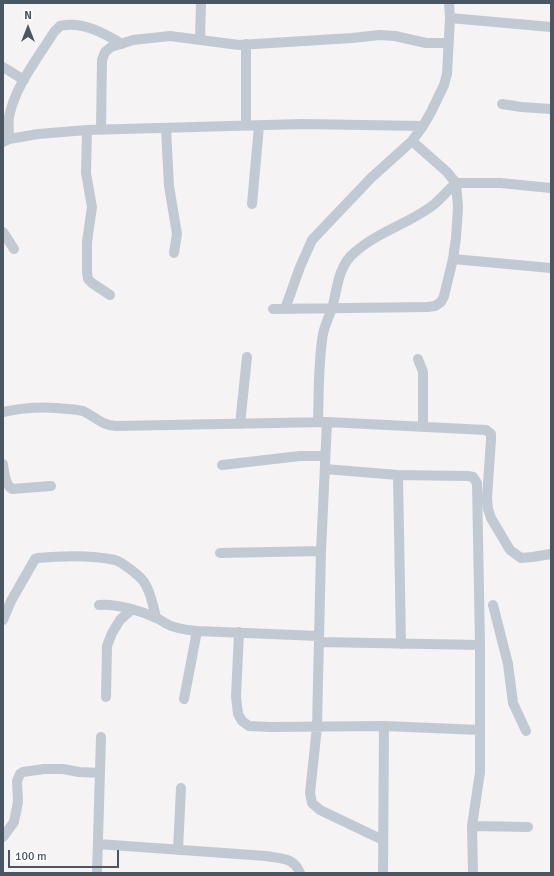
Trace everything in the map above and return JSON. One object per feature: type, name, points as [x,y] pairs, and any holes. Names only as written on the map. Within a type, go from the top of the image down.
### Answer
[{"type":"street","points":[[200,40],[201,3]]},
{"type":"street","points":[[285,309],[290,292],[312,240],[371,178],[412,141],[423,126],[444,85],[448,60],[450,18],[449,3]]},
{"type":"street","points":[[450,18],[551,27]]},
{"type":"street","points":[[122,44],[105,34],[77,24],[60,26],[54,32],[24,80],[9,118],[6,140],[61,131],[87,130],[317,124],[423,126]]},
{"type":"street","points":[[101,130],[102,60],[105,52],[111,47],[132,40],[170,36],[220,43],[246,44],[380,35],[395,36],[426,43],[448,43]]},
{"type":"street","points":[[246,44],[246,126]]},
{"type":"street","points":[[3,66],[24,80]]},
{"type":"street","points":[[502,104],[551,109]]},
{"type":"street","points":[[252,204],[259,126]]},
{"type":"street","points":[[166,128],[169,186],[177,234],[174,253]]},
{"type":"street","points":[[87,130],[86,173],[92,207],[87,242],[87,273],[88,279],[92,283],[110,295]]},
{"type":"street","points":[[273,309],[435,306],[441,302],[444,296],[453,260],[456,238],[458,207],[456,183],[447,172],[412,141]]},
{"type":"street","points":[[383,840],[320,810],[312,803],[310,793],[317,727],[321,551],[325,469],[323,422],[323,334],[332,308],[341,273],[346,262],[353,253],[375,237],[432,206],[456,183],[500,183],[551,188]]},
{"type":"street","points":[[3,232],[14,249]]},
{"type":"street","points":[[453,260],[551,268]]},
{"type":"street","points":[[240,424],[247,357]]},
{"type":"street","points":[[418,359],[423,372],[423,426]]},
{"type":"street","points":[[3,412],[35,407],[66,408],[82,411],[108,425],[116,426],[323,422],[486,430],[491,434],[491,454],[487,498],[488,509],[492,518],[510,550],[521,558],[532,558],[551,554]]},
{"type":"street","points":[[222,465],[300,456],[325,456]]},
{"type":"street","points":[[3,464],[7,484],[12,489],[51,486]]},
{"type":"street","points":[[325,469],[398,475],[468,476],[476,479],[478,488],[480,772],[472,826],[473,873]]},
{"type":"street","points":[[398,475],[401,644]]},
{"type":"street","points":[[220,553],[321,551]]},
{"type":"street","points":[[3,620],[11,601],[35,559],[63,556],[116,560],[125,566],[144,582],[151,598],[156,618]]},
{"type":"street","points":[[99,605],[108,604],[131,610],[156,618],[167,625],[197,631],[239,632],[401,644],[480,645]]},
{"type":"street","points":[[493,605],[508,664],[513,703],[526,731]]},
{"type":"street","points":[[106,697],[107,646],[112,633],[120,620],[131,610]]},
{"type":"street","points":[[184,699],[197,631]]},
{"type":"street","points":[[239,632],[236,697],[238,714],[242,721],[249,726],[384,726],[480,730]]},
{"type":"street","points":[[383,873],[384,726]]},
{"type":"street","points":[[97,873],[101,737]]},
{"type":"street","points":[[3,837],[14,822],[18,802],[17,781],[20,774],[23,772],[44,768],[100,773]]},
{"type":"street","points":[[178,850],[181,788]]},
{"type":"street","points":[[472,826],[528,827]]},
{"type":"street","points":[[98,844],[236,853],[278,859],[290,861],[296,864],[300,873]]}]
